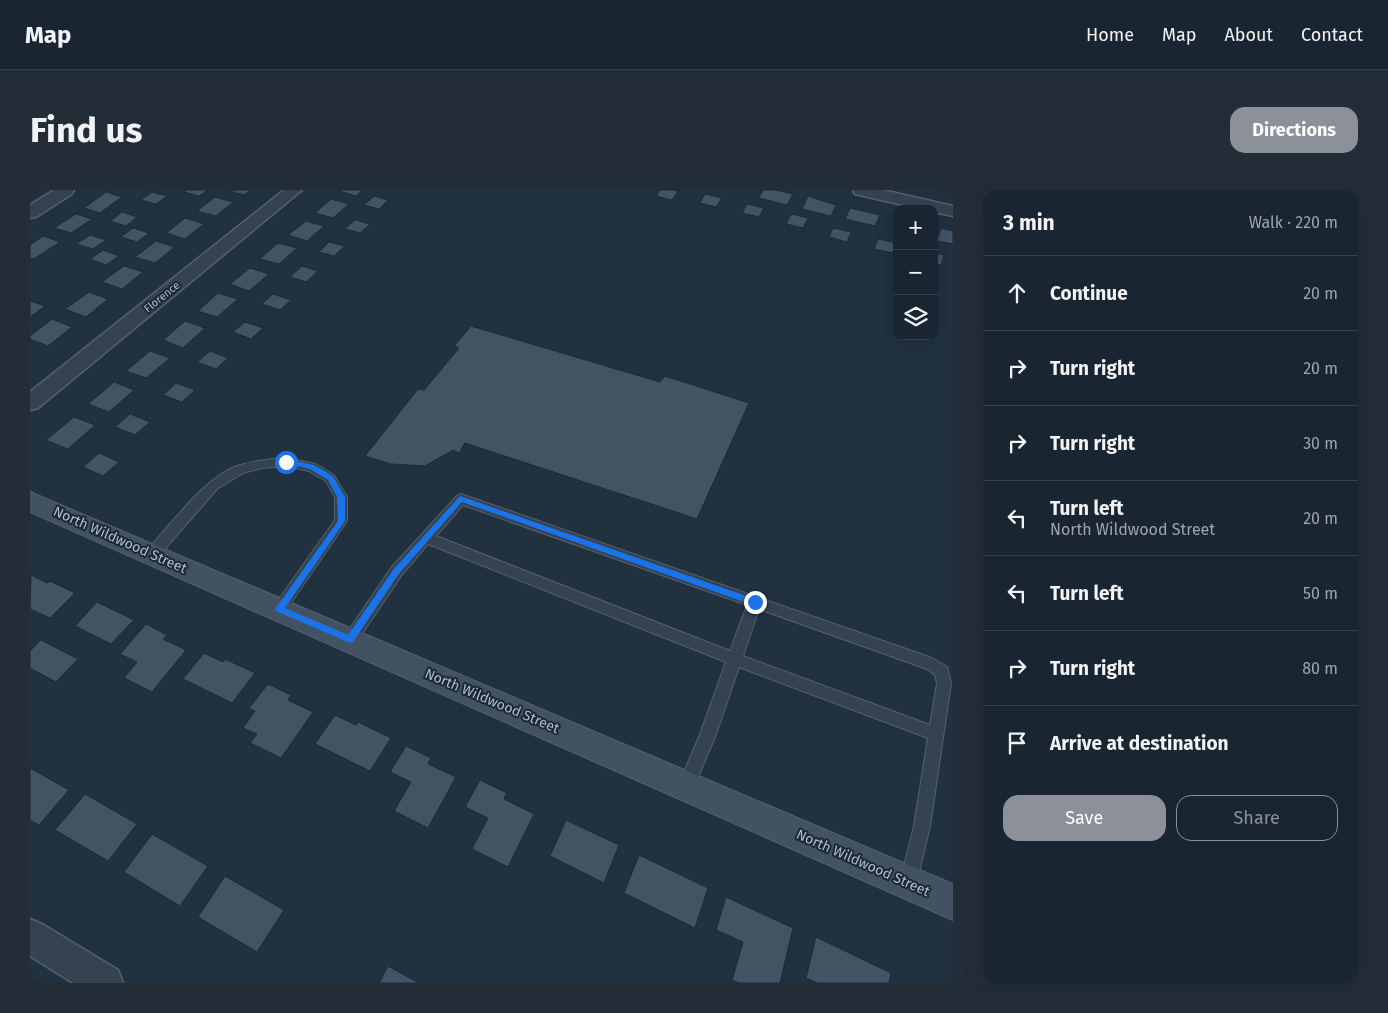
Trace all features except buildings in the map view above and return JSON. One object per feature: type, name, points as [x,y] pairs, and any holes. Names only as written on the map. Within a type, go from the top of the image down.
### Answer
[{"type":"street","points":[[30,213],[66,190]]},
{"type":"street","name":"Florence","points":[[30,403],[294,190]]},
{"type":"street","points":[[861,190],[953,211]]},
{"type":"street","name":"North Wildwood Street","points":[[30,501],[953,902]]},
{"type":"street","points":[[30,936],[105,983]]},
{"type":"lane","points":[[152,554],[214,486],[239,470],[262,464],[286,462],[312,467],[330,478],[341,497],[341,521],[279,609]]},
{"type":"lane","points":[[350,640],[396,572],[460,499],[932,664],[942,672],[944,684],[922,826],[909,883]]},
{"type":"lane","points":[[426,538],[734,660],[935,734]]},
{"type":"lane","points":[[686,786],[755,602]]},
{"type":"route","points":[[286,462],[312,467],[330,478],[341,497],[341,521],[279,609],[350,640],[396,572],[460,499],[755,602]]}]
